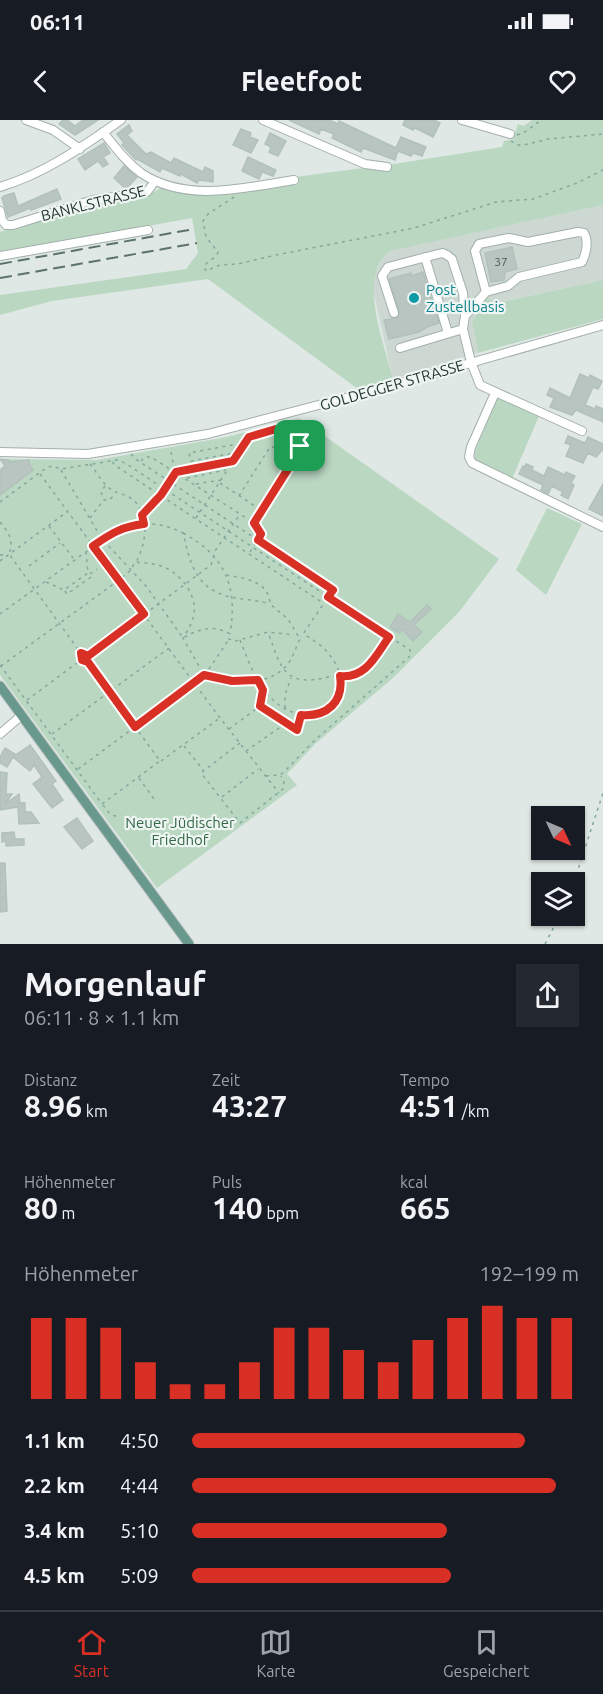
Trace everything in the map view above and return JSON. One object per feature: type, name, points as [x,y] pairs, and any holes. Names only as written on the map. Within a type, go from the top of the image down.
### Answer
[{"type":"main road","points":[[0,686],[189,944]]},
{"type":"street","points":[[26,120],[53,130],[80,149]]},
{"type":"street","points":[[0,187],[37,174],[80,149],[121,120]]},
{"type":"street","points":[[263,120],[365,164],[387,167]]},
{"type":"street","points":[[462,120],[510,134]]},
{"type":"street","points":[[104,132],[128,162],[155,181],[174,188],[195,191],[247,188],[294,180]]},
{"type":"street","name":"BANKLSTRASSE","points":[[0,211],[6,225],[13,225],[93,200],[147,192],[155,181]]},
{"type":"street","points":[[0,256],[148,230]]},
{"type":"street","points":[[465,316],[486,292],[508,286],[519,278],[582,262],[587,238],[584,233],[578,231],[528,243],[509,238],[479,244],[475,251],[486,292]]},
{"type":"street","points":[[394,313],[382,276],[388,267],[442,253],[452,259],[463,293],[465,316],[463,329],[480,386],[582,432]]},
{"type":"street","points":[[425,257],[448,333]]},
{"type":"street","name":"GOLDEGGER STRASSE","points":[[0,452],[88,454],[208,434],[262,421],[603,325]]},
{"type":"street","points":[[400,348],[463,329]]},
{"type":"street","points":[[495,393],[471,447],[469,457],[472,463],[603,527]]},
{"type":"street","points":[[0,734],[22,715]]},
{"type":"path","points":[[541,120],[525,132],[517,135],[510,134],[509,139],[517,145],[548,139],[603,135]]},
{"type":"path","points":[[247,188],[204,218],[204,232],[218,252],[205,264],[206,271],[220,266],[422,226],[502,201],[532,199],[577,183],[603,170]]},
{"type":"path","points":[[196,519],[249,437],[276,429],[289,436],[300,446],[254,523]]},
{"type":"path","points":[[234,453],[191,461],[189,453],[232,445],[237,455]]},
{"type":"path","points":[[239,496],[270,447],[293,460]]},
{"type":"path","points":[[61,469],[102,539],[159,603],[183,638],[204,675],[232,681],[258,680],[283,669],[303,634],[333,590],[139,461],[127,448]]},
{"type":"path","points":[[171,452],[174,466],[172,470]]},
{"type":"path","points":[[132,467],[145,457],[151,457],[254,523],[261,534],[249,554]]},
{"type":"path","points":[[112,461],[119,468],[324,603]]},
{"type":"path","points":[[0,502],[52,466],[61,469],[112,461],[125,463],[410,651],[409,657],[314,741],[280,775],[265,776]]},
{"type":"path","points":[[142,515],[161,495],[176,472],[233,461]]},
{"type":"path","points":[[90,464],[106,485],[116,493],[134,501],[142,515],[144,540],[135,562],[131,570],[119,580],[1,665],[102,804],[110,814],[118,817]]},
{"type":"path","points":[[186,479],[228,470]]},
{"type":"path","points":[[39,473],[279,793]]},
{"type":"path","points":[[195,484],[220,482],[262,510]]},
{"type":"path","points":[[104,500],[101,492],[106,485]]},
{"type":"path","points":[[104,500],[110,500],[116,493]]},
{"type":"path","points":[[89,519],[104,500]]},
{"type":"path","points":[[0,561],[68,511]]},
{"type":"path","points":[[88,656],[211,565],[213,556],[240,514]]},
{"type":"path","points":[[0,523],[11,538],[12,546],[9,555]]},
{"type":"path","points":[[0,614],[102,539],[126,526],[144,524],[164,526],[183,533],[213,556],[227,575],[233,597],[233,616],[229,639],[204,675],[77,770]]},
{"type":"path","points":[[48,525],[74,560]]},
{"type":"path","points":[[183,533],[191,566],[197,576],[217,592],[270,604],[288,619],[296,636],[300,639]]},
{"type":"path","points":[[29,566],[61,543]]},
{"type":"path","points":[[44,582],[64,590],[67,594],[91,577],[88,574],[86,551]]},
{"type":"path","points":[[0,555],[9,555]]},
{"type":"path","points":[[9,555],[81,653],[82,660]]},
{"type":"path","points":[[135,562],[162,566],[173,572],[185,584],[194,608],[192,621],[183,638]]},
{"type":"path","points":[[64,590],[97,569]]},
{"type":"path","points":[[227,575],[259,584],[268,593],[270,604]]},
{"type":"path","points":[[183,638],[207,628],[222,629],[230,634]]},
{"type":"path","points":[[268,632],[283,669],[292,677],[311,681],[340,676],[348,677],[360,673],[389,637]]},
{"type":"path","points":[[229,639],[240,640],[268,632],[296,636]]},
{"type":"path","points":[[240,640],[263,690],[285,709],[301,715],[320,714],[334,706],[340,691],[340,676],[328,653],[303,634]]},
{"type":"path","points":[[51,735],[169,648]]},
{"type":"path","points":[[81,653],[88,656]]},
{"type":"path","points":[[88,656],[88,662]]},
{"type":"path","points":[[82,660],[88,662],[160,761]]},
{"type":"path","points":[[26,700],[82,660]]},
{"type":"path","points":[[285,709],[285,695],[292,677]]},
{"type":"path","points":[[229,729],[260,706],[263,690]]},
{"type":"path","points":[[260,706],[297,730],[301,715]]},
{"type":"path","points":[[334,706],[339,712]]},
{"type":"path","points":[[102,804],[220,717]]},
{"type":"path","points":[[246,751],[285,724]]},
{"type":"path","points":[[240,743],[201,773],[240,823],[279,793],[285,785],[280,775]]},
{"type":"path","points":[[183,744],[204,771]]},
{"type":"path","points":[[221,798],[259,768]]},
{"type":"path","points":[[139,777],[154,799]]},
{"type":"path","points":[[577,872],[603,793]]},
{"type":"path","points":[[545,944],[554,926]]},
{"type":"shaded area","points":[[603,205],[603,280],[495,303],[487,299],[472,322],[478,353],[393,379],[373,290],[375,274],[384,255],[389,251]]},
{"type":"green space","points":[[532,120],[603,120],[603,205],[390,251],[380,262],[375,277],[374,294],[380,330],[393,379],[358,389],[208,279],[52,301],[0,315],[0,295],[186,269],[198,253],[192,218],[0,253],[0,232],[93,203],[149,195],[162,187],[212,194],[245,191],[295,184],[295,177],[502,147],[504,141],[513,139],[518,124],[524,126]]},
{"type":"green space","points":[[603,280],[603,319],[478,353],[472,322],[487,298],[496,303]]},
{"type":"green space","points":[[499,398],[539,416],[512,479],[474,459],[476,449]]},
{"type":"green space","name":"Neuer Jüdischer Friedhof","points":[[299,418],[499,559],[459,612],[393,678],[316,743],[287,774],[297,785],[157,888],[0,675],[0,470],[5,466],[0,459],[97,460],[227,437]]},
{"type":"green space","points":[[547,508],[582,524],[546,595],[516,570]]},
{"type":"building","points":[[63,120],[75,126],[83,120],[98,120],[75,135],[59,124]]},
{"type":"building","points":[[289,120],[329,120],[338,124],[339,121],[396,148],[401,137],[426,147],[422,156],[413,153],[411,156],[398,151],[395,160],[363,148],[361,152],[332,138],[334,134],[321,129],[319,134]]},
{"type":"building","points":[[405,120],[434,120],[440,123],[433,137],[403,125]]},
{"type":"building","points":[[129,125],[132,131],[127,135],[146,154],[151,152],[171,163],[174,158],[203,172],[205,167],[213,171],[213,182],[199,180],[197,183],[181,174],[180,176],[162,168],[160,172],[136,160],[122,145],[124,143],[117,134]]},
{"type":"building","points":[[241,129],[251,133],[250,137],[258,140],[251,153],[233,145]]},
{"type":"building","points":[[270,133],[286,141],[278,156],[269,152],[271,147],[265,144]]},
{"type":"building","points":[[104,143],[110,153],[103,157],[108,164],[103,167],[98,161],[85,170],[78,159]]},
{"type":"building","points":[[248,157],[276,170],[273,176],[262,172],[259,179],[242,171]]},
{"type":"building","points":[[124,166],[137,177],[126,189],[114,178]]},
{"type":"building","points":[[57,189],[61,199],[8,217],[2,198],[4,196],[14,193],[18,206]]},
{"type":"building","points":[[512,247],[517,269],[505,272],[504,280],[491,282],[485,253]]},
{"type":"building","name":"Post Zustellbasis","points":[[423,272],[439,323],[419,332],[389,339],[384,320],[396,318],[400,314],[389,279]]},
{"type":"building","points":[[580,374],[589,378],[590,375],[602,381],[598,389],[593,387],[585,405],[603,409],[603,422],[576,410],[572,415],[550,407],[554,398],[547,395],[550,388],[570,398]]},
{"type":"building","points":[[568,436],[585,443],[588,437],[603,444],[603,449],[596,457],[588,453],[583,463],[566,456],[571,445],[565,443]]},
{"type":"building","points":[[0,459],[10,462],[29,460],[33,470],[0,495],[0,470],[5,466]]},
{"type":"building","points":[[526,464],[544,476],[548,467],[565,475],[566,472],[575,476],[568,499],[561,495],[563,492],[552,486],[548,494],[541,490],[543,485],[519,474]]},
{"type":"building","points":[[603,484],[603,516],[589,509]]},
{"type":"building","points":[[427,605],[431,609],[414,625],[422,632],[413,641],[402,629],[399,633],[390,627],[398,614],[410,622]]},
{"type":"building","points":[[30,745],[56,781],[52,784],[63,800],[52,808],[33,784],[42,777],[34,765],[30,771],[13,757],[7,767],[0,763],[0,757],[5,748],[15,754],[14,756]]},
{"type":"building","points":[[0,772],[7,773],[6,794],[12,794],[5,804],[19,794],[20,803],[25,803],[25,812],[31,812],[39,823],[19,824],[18,807],[0,810]]},
{"type":"building","points":[[77,818],[93,841],[82,849],[64,827]]},
{"type":"building","points":[[14,832],[15,839],[24,839],[24,845],[6,846],[6,841],[2,842],[2,833]]},
{"type":"building","points":[[0,863],[5,863],[7,911],[0,912]]},
{"type":"railway","points":[[0,264],[194,229]]},
{"type":"railway","points":[[0,278],[197,243]]},
{"type":"place","name":"Post Zustellbasis","points":[[414,298]]},
{"type":"route","points":[[276,429],[300,446],[300,450],[254,523],[261,534],[258,540],[333,590],[328,597],[389,637],[360,673],[348,677],[340,676],[340,691],[334,706],[313,716],[301,715],[297,730],[260,706],[263,690],[258,680],[232,681],[204,675],[135,727],[88,662],[82,660],[81,657],[81,653],[88,656],[144,614],[93,546],[126,526],[144,524],[142,515],[161,495],[176,472],[233,461],[249,437],[276,429]]}]
